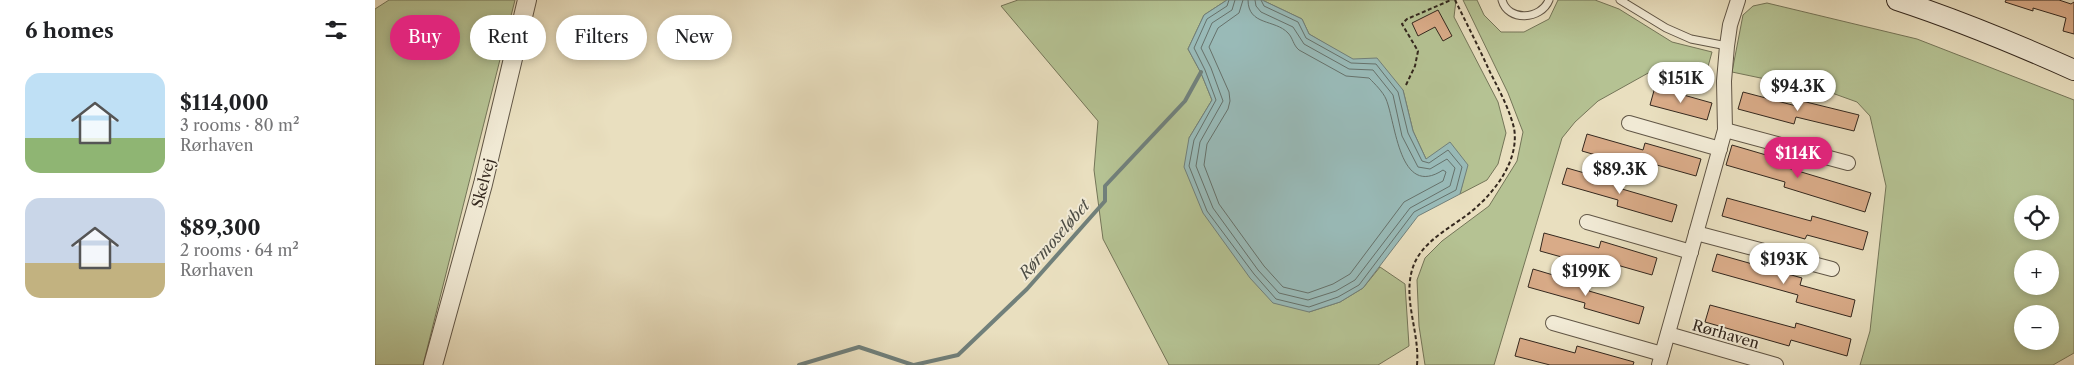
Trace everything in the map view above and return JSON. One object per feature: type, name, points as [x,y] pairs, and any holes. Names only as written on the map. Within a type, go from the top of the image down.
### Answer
[{"type":"main road","points":[[1897,0],[1941,14],[2074,70]]},
{"type":"street","name":"Skelvej","points":[[433,365],[483,184],[527,0]]},
{"type":"street","name":"Rørhaven","points":[[1553,323],[1661,360],[1725,130],[1724,81],[1727,46],[1730,25],[1738,0]]},
{"type":"street","points":[[1629,123],[1720,149]]},
{"type":"street","points":[[1725,130],[1848,163]]},
{"type":"street","points":[[1587,222],[1691,252]]},
{"type":"street","points":[[1696,233],[1832,269]]},
{"type":"street","name":"Rørhaven","points":[[1668,334],[1776,365]]},
{"type":"lane","points":[[1501,0],[1512,13],[1525,16],[1539,13],[1549,0]]},
{"type":"lane","points":[[1620,0],[1666,28],[1691,39],[1727,46]]},
{"type":"path","points":[[1406,86],[1415,66],[1418,51],[1402,24],[1407,19],[1451,0]]},
{"type":"path","points":[[1417,365],[1409,287],[1413,266],[1422,251],[1433,239],[1475,208],[1493,191],[1505,171],[1513,149],[1514,130],[1508,108],[1455,0]]},
{"type":"green space","points":[[389,0],[515,0],[511,15],[470,15],[470,60],[500,60],[423,365],[375,365],[375,9]]},
{"type":"green space","points":[[1018,0],[1227,0],[1204,15],[1188,49],[1201,73],[1212,100],[1189,138],[1309,312],[1340,302],[1363,288],[1380,267],[1405,284],[1409,346],[1378,365],[1169,365],[1103,239],[1094,170],[1098,121],[1001,6]]},
{"type":"green space","points":[[1262,0],[1456,0],[1454,17],[1498,102],[1506,133],[1498,164],[1487,180],[1460,194],[1467,165],[1426,159],[1413,131],[1403,90],[1309,34],[1302,19]]},
{"type":"green space","points":[[1463,0],[1477,0],[1484,15],[1501,32],[1524,32],[1549,19],[1558,0],[1595,0],[1619,9],[1672,42],[1712,52],[1706,74],[1650,72],[1598,101],[1575,122],[1562,138],[1494,365],[1425,365],[1419,326],[1417,280],[1425,258],[1442,241],[1489,206],[1517,161],[1523,132],[1508,93]]},
{"type":"green space","points":[[1767,3],[1917,39],[2074,100],[2074,353],[2053,365],[1860,365],[1870,331],[1886,186],[1870,116],[1857,102],[1832,93],[1732,72],[1743,15],[1753,6]]},
{"type":"water","points":[[1227,0],[1262,0],[1302,19],[1309,34],[1353,59],[1377,58],[1403,90],[1413,131],[1426,159],[1450,142],[1468,165],[1460,194],[1418,216],[1363,288],[1340,302],[1309,312],[1273,303],[1250,278],[1203,213],[1184,167],[1189,138],[1212,100],[1201,73],[1188,49],[1204,15]]},
{"type":"building","points":[[2006,0],[2059,0],[2071,4],[2074,2],[2074,34],[2063,31],[2066,18],[2033,8],[2033,11],[2005,2]]},
{"type":"building","points":[[1438,10],[1452,36],[1443,41],[1435,27],[1418,36],[1412,23]]},
{"type":"building","points":[[1655,87],[1712,103],[1707,120],[1650,105]]},
{"type":"building","points":[[1743,92],[1800,107],[1802,101],[1859,115],[1854,131],[1796,117],[1794,124],[1738,109]]},
{"type":"building","points":[[1587,134],[1643,150],[1645,143],[1701,159],[1696,176],[1639,160],[1637,167],[1582,151]]},
{"type":"building","points":[[1732,145],[1790,162],[1788,168],[1871,193],[1865,212],[1784,187],[1785,182],[1726,165]]},
{"type":"building","points":[[1567,168],[1623,184],[1622,189],[1677,205],[1672,222],[1617,206],[1618,200],[1562,184]]},
{"type":"building","points":[[1727,198],[1811,221],[1812,216],[1868,232],[1863,250],[1807,235],[1805,239],[1722,216]]},
{"type":"building","points":[[1544,233],[1599,248],[1601,241],[1657,258],[1652,275],[1596,259],[1594,266],[1540,251]]},
{"type":"building","points":[[1717,254],[1802,278],[1800,285],[1855,300],[1851,317],[1796,302],[1798,295],[1712,271]]},
{"type":"building","points":[[1533,269],[1590,286],[1589,291],[1644,307],[1639,324],[1584,308],[1585,303],[1528,287]]},
{"type":"building","points":[[1710,305],[1795,328],[1796,323],[1851,339],[1847,356],[1791,340],[1789,346],[1705,322]]},
{"type":"building","points":[[1520,338],[1575,353],[1577,346],[1634,362],[1633,365],[1550,365],[1515,356]]},
{"type":"waterway","name":"Rørmoseløbet","points":[[914,365],[958,355],[1027,289],[1105,201],[1105,186],[1185,101],[1201,72]]},
{"type":"waterway","name":"Rørmoseløbet","points":[[799,365],[859,347],[913,365]]}]
